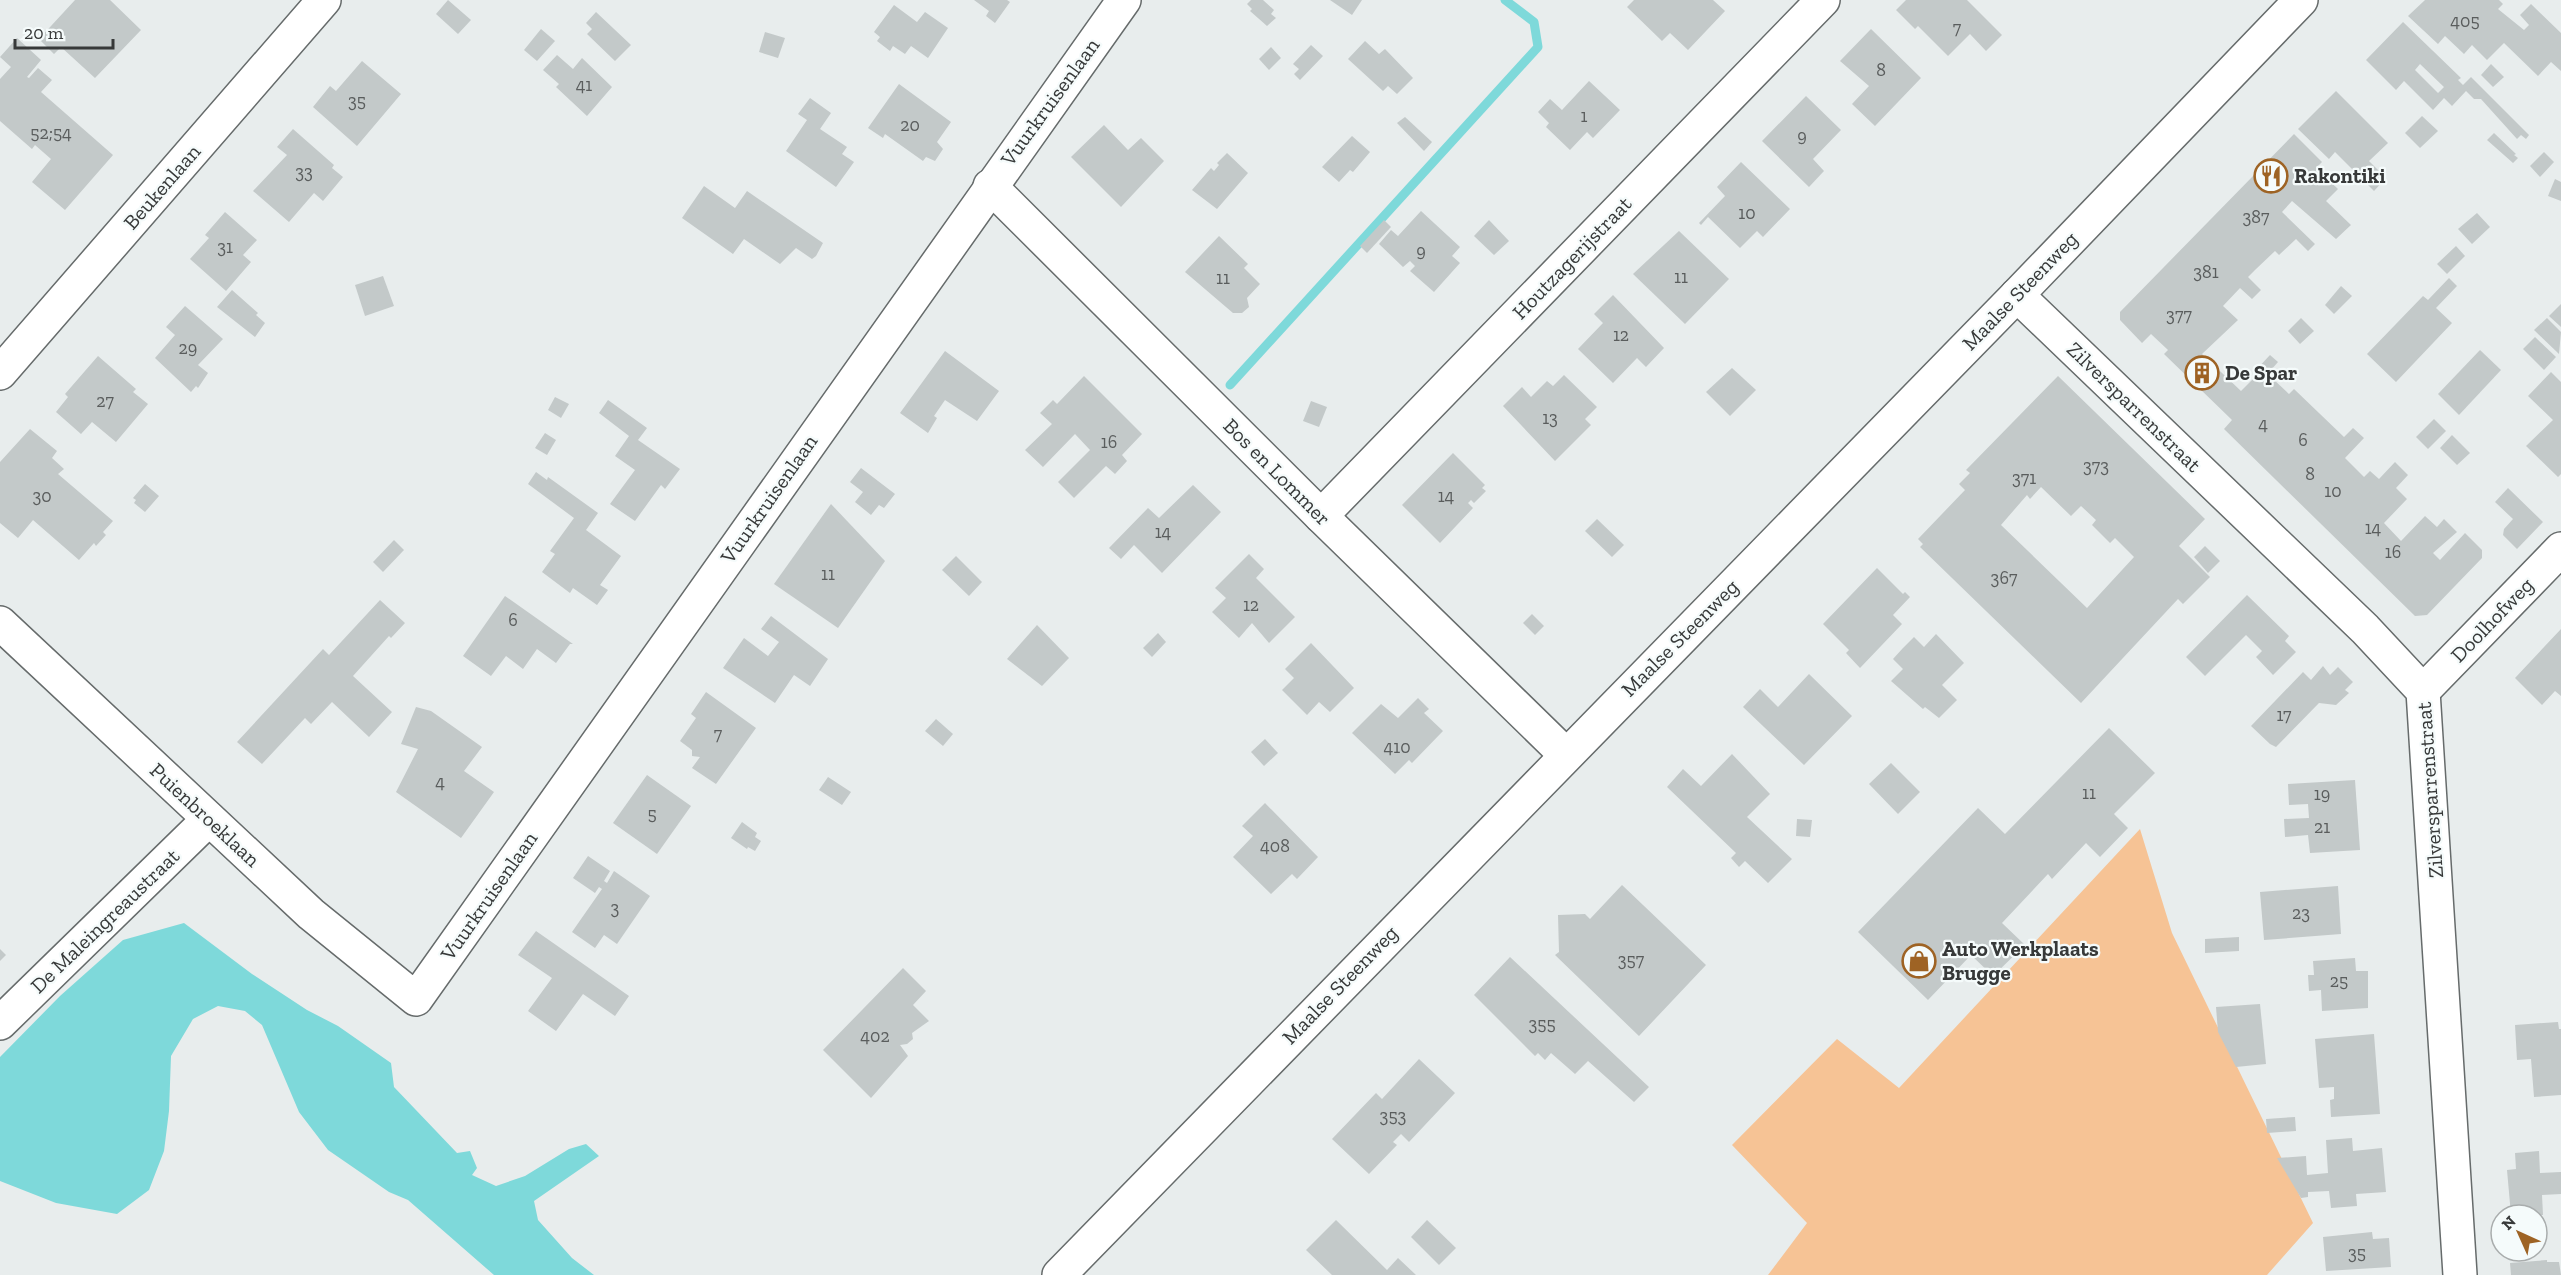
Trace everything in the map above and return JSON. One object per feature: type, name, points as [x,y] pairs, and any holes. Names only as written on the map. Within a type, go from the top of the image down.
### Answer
[{"type":"street","name":"Beukenlaan","points":[[0,374],[324,0]]},
{"type":"street","name":"Vuurkruisenlaan","points":[[416,999],[1124,0]]},
{"type":"street","name":"Houtzagerijstraat","points":[[1321,516],[1823,0]]},
{"type":"street","name":"Maalse Steenweg","points":[[1059,1275],[1565,754],[2017,295],[2301,0]]},
{"type":"street","name":"Bos en Lommer","points":[[990,186],[1321,516],[1565,754]]},
{"type":"street","name":"Zilversparrenstraat","points":[[2017,295],[2365,629],[2423,691],[2460,1275]]},
{"type":"street","name":"Doolhofweg","points":[[2423,691],[2561,549]]},
{"type":"street","name":"Puienbroeklaan","points":[[0,623],[311,914],[416,999]]},
{"type":"street","name":"De Maleingreaustraat","points":[[0,1023],[209,819]]},
{"type":"shaded area","points":[[2140,829],[2172,933],[2313,1223],[2267,1275],[1768,1275],[1807,1223],[1732,1145],[1837,1039],[1899,1088]]},
{"type":"water","points":[[184,923],[252,974],[307,1010],[338,1026],[391,1063],[394,1087],[457,1153],[470,1151],[477,1168],[472,1175],[496,1186],[525,1176],[569,1149],[586,1144],[599,1156],[534,1201],[538,1220],[572,1258],[594,1275],[494,1275],[408,1200],[389,1192],[328,1150],[299,1112],[262,1025],[245,1011],[218,1006],[193,1019],[171,1056],[169,1111],[164,1151],[149,1190],[117,1214],[56,1203],[0,1181],[0,1057],[60,996],[123,940]]},
{"type":"building","points":[[75,0],[110,0],[141,30],[95,78],[61,47],[54,54],[39,39]]},
{"type":"building","points":[[448,0],[471,20],[458,34],[436,14]]},
{"type":"building","points":[[974,0],[1007,0],[1010,2],[995,23],[986,16],[989,11]]},
{"type":"building","points":[[1251,0],[1263,0],[1274,10],[1271,14],[1276,18],[1267,26],[1250,11],[1252,9],[1247,4]]},
{"type":"building","points":[[1330,0],[1362,0],[1352,15]]},
{"type":"building","points":[[1634,0],[1713,0],[1725,11],[1688,50],[1670,33],[1662,41],[1627,7]]},
{"type":"building","points":[[1906,0],[1967,0],[2002,35],[1986,51],[1970,34],[1948,56],[1918,26],[1915,29],[1896,10]]},
{"type":"building","points":[[2425,0],[2499,0],[2503,4],[2498,9],[2524,30],[2529,25],[2520,15],[2531,4],[2561,33],[2561,71],[2551,62],[2538,76],[2504,43],[2487,60],[2472,45],[2464,54],[2445,36],[2438,44],[2408,16]]},
{"type":"building","points":[[894,5],[917,22],[925,12],[948,28],[928,58],[911,46],[905,54],[893,46],[890,51],[877,41],[880,37],[874,32]]},
{"type":"building","points":[[596,12],[631,45],[615,61],[587,34],[592,29],[586,23]]},
{"type":"building","points":[[2403,22],[2461,78],[2458,80],[2463,85],[2471,77],[2529,135],[2526,139],[2521,135],[2517,139],[2481,99],[2474,99],[2466,91],[2452,106],[2444,98],[2433,110],[2404,81],[2396,90],[2366,60]],"holes":[[[2420,64],[2444,87],[2438,93],[2415,70]]]},
{"type":"building","points":[[541,29],[555,41],[537,61],[524,50]]},
{"type":"building","points":[[1871,29],[1921,78],[1875,126],[1852,104],[1869,86],[1840,61]]},
{"type":"building","points":[[765,32],[785,38],[778,58],[759,52]]},
{"type":"building","points":[[17,38],[41,60],[27,77],[29,78],[38,68],[52,80],[41,92],[113,155],[65,210],[32,182],[51,159],[35,145],[32,149],[0,121],[0,79],[11,67],[0,57]]},
{"type":"building","points":[[1365,41],[1379,54],[1385,49],[1413,78],[1397,94],[1388,86],[1383,91],[1348,59]]},
{"type":"building","points":[[1311,45],[1323,56],[1300,80],[1294,74],[1299,69],[1293,64]]},
{"type":"building","points":[[1271,47],[1281,58],[1269,70],[1259,59]]},
{"type":"building","points":[[557,55],[573,69],[582,58],[612,87],[587,116],[556,87],[559,84],[543,70]]},
{"type":"building","points":[[362,61],[401,94],[357,146],[313,107],[330,86],[336,91]]},
{"type":"building","points":[[2491,64],[2504,77],[2493,87],[2481,75]]},
{"type":"building","points":[[1589,81],[1620,110],[1593,138],[1587,132],[1570,150],[1546,127],[1549,123],[1538,112],[1550,99],[1562,110]]},
{"type":"building","points":[[899,84],[951,122],[937,142],[943,149],[935,161],[926,157],[923,161],[885,134],[883,138],[868,128]]},
{"type":"building","points":[[2336,91],[2388,143],[2369,161],[2386,178],[2374,191],[2335,152],[2329,159],[2298,129]]},
{"type":"building","points":[[1806,96],[1841,130],[1813,159],[1824,171],[1809,187],[1762,141]]},
{"type":"building","points":[[810,98],[831,113],[820,129],[847,147],[842,154],[854,162],[836,187],[786,151],[807,120],[798,114]]},
{"type":"building","points":[[2422,116],[2438,131],[2420,148],[2405,133]]},
{"type":"building","points":[[1405,117],[1432,142],[1424,151],[1397,123]]},
{"type":"building","points":[[1104,125],[1128,150],[1141,138],[1164,161],[1121,207],[1071,157]]},
{"type":"building","points":[[293,129],[334,165],[332,168],[343,177],[323,201],[314,193],[289,222],[253,191],[287,155],[277,147]]},
{"type":"building","points":[[2494,133],[2516,154],[2514,155],[2518,158],[2513,163],[2487,140]]},
{"type":"building","points":[[2294,134],[2322,162],[2316,168],[2338,189],[2326,201],[2351,225],[2336,239],[2292,201],[2282,212],[2315,244],[2308,251],[2296,239],[2279,255],[2275,251],[2255,270],[2248,277],[2261,290],[2252,299],[2240,288],[2223,306],[2238,320],[2202,354],[2241,391],[2258,374],[2267,384],[2272,378],[2289,394],[2294,389],[2344,437],[2353,428],[2364,438],[2345,458],[2364,477],[2370,471],[2379,479],[2395,462],[2408,475],[2396,488],[2407,499],[2384,523],[2401,541],[2425,516],[2437,527],[2444,519],[2457,532],[2433,553],[2440,560],[2465,533],[2482,550],[2482,558],[2427,615],[2415,616],[2224,429],[2232,420],[2164,354],[2168,350],[2151,334],[2142,343],[2120,320],[2120,312]]},
{"type":"building","points":[[1352,136],[1370,152],[1353,172],[1350,170],[1339,182],[1322,167]]},
{"type":"building","points":[[2544,152],[2554,162],[2540,177],[2530,166]]},
{"type":"building","points":[[1227,153],[1248,173],[1217,209],[1192,190],[1211,168],[1214,171],[1219,165],[1217,163]]},
{"type":"building","points":[[1741,162],[1790,209],[1763,237],[1757,231],[1740,248],[1708,217],[1701,225],[1699,223],[1725,196],[1717,187]]},
{"type":"building","points":[[2555,179],[2561,182],[2561,201],[2548,196]]},
{"type":"building","points":[[704,186],[735,208],[747,191],[823,243],[816,256],[812,259],[796,248],[780,264],[744,239],[733,254],[682,218]]},
{"type":"building","points":[[1421,211],[1460,247],[1452,256],[1460,263],[1434,292],[1410,271],[1415,266],[1410,261],[1403,267],[1379,244],[1391,230],[1398,236]]},
{"type":"building","points":[[225,212],[257,240],[243,255],[251,262],[226,291],[190,259],[209,238],[205,235]]},
{"type":"building","points":[[2477,213],[2490,227],[2472,244],[2458,229]]},
{"type":"building","points":[[1384,220],[1391,227],[1367,253],[1360,246]]},
{"type":"building","points":[[1489,220],[1509,241],[1494,255],[1474,236]]},
{"type":"building","points":[[1679,231],[1729,279],[1685,324],[1633,274]]},
{"type":"building","points":[[1219,236],[1248,264],[1244,268],[1260,284],[1247,298],[1249,307],[1242,313],[1233,313],[1185,272]]},
{"type":"building","points":[[2456,246],[2465,256],[2447,274],[2437,264]]},
{"type":"building","points":[[383,276],[394,306],[365,316],[355,285]]},
{"type":"building","points":[[2449,278],[2457,286],[2436,308],[2452,323],[2396,382],[2367,354],[2423,296],[2428,300]]},
{"type":"building","points":[[2341,286],[2352,296],[2334,314],[2325,305]]},
{"type":"building","points":[[232,290],[258,313],[256,315],[265,323],[255,337],[217,307]]},
{"type":"building","points":[[1613,295],[1664,348],[1646,367],[1637,358],[1613,383],[1578,349],[1603,323],[1594,314]]},
{"type":"building","points":[[2561,304],[2561,327],[2549,316]]},
{"type":"building","points":[[185,306],[223,339],[198,365],[208,373],[198,388],[196,386],[191,392],[155,358],[175,335],[166,327]]},
{"type":"building","points":[[2301,318],[2314,331],[2300,344],[2288,331]]},
{"type":"building","points":[[2547,318],[2561,332],[2559,354],[2534,330]]},
{"type":"building","points":[[2535,337],[2556,357],[2544,370],[2523,349]]},
{"type":"building","points":[[2480,350],[2501,370],[2459,415],[2438,394]]},
{"type":"building","points":[[945,351],[999,391],[977,421],[945,400],[934,416],[937,418],[928,433],[900,413]]},
{"type":"building","points":[[2270,355],[2278,362],[2264,378],[2256,370]]},
{"type":"building","points":[[98,356],[136,389],[133,392],[148,404],[116,442],[92,422],[81,434],[56,412],[68,397],[65,394]]},
{"type":"building","points":[[1732,368],[1756,390],[1730,416],[1706,392]]},
{"type":"building","points":[[2551,372],[2561,382],[2561,474],[2558,477],[2526,446],[2553,420],[2528,396]]},
{"type":"building","points":[[1564,375],[1597,407],[1585,419],[1591,425],[1555,461],[1503,406],[1522,387],[1531,397],[1547,381],[1553,386]]},
{"type":"building","points":[[1084,376],[1142,434],[1122,455],[1127,461],[1115,474],[1106,466],[1074,498],[1058,482],[1090,450],[1075,434],[1043,467],[1025,450],[1052,424],[1040,413],[1053,400],[1057,404]]},
{"type":"building","points":[[2058,376],[2205,519],[2179,546],[2210,577],[2183,604],[2178,599],[2081,703],[1920,547],[1923,544],[1918,539],[1965,490],[1959,484],[1970,473],[1966,470]],"holes":[[[2041,487],[2071,516],[2081,506],[2096,520],[2092,525],[2110,543],[2115,538],[2134,557],[2087,608],[2001,525],[2027,495],[2030,499]]]},
{"type":"building","points":[[555,397],[569,404],[561,418],[548,410]]},
{"type":"building","points":[[608,400],[647,428],[638,440],[680,469],[665,489],[661,485],[635,521],[610,504],[635,470],[615,456],[629,436],[599,413]]},
{"type":"building","points":[[1311,401],[1327,407],[1319,427],[1303,421]]},
{"type":"building","points":[[2434,419],[2446,431],[2428,449],[2416,437]]},
{"type":"building","points":[[30,429],[57,451],[52,458],[64,469],[58,474],[113,521],[103,532],[106,535],[96,546],[94,543],[79,560],[33,520],[18,538],[0,523],[0,462]]},
{"type":"building","points":[[545,433],[556,440],[547,455],[535,448]]},
{"type":"building","points":[[2452,435],[2470,453],[2457,465],[2440,448]]},
{"type":"building","points":[[1453,453],[1485,485],[1482,488],[1486,491],[1474,503],[1471,500],[1468,503],[1473,508],[1440,543],[1402,505]]},
{"type":"building","points":[[861,468],[895,494],[884,508],[879,505],[871,515],[855,502],[863,492],[850,482]]},
{"type":"building","points":[[536,472],[547,480],[548,477],[598,513],[586,530],[621,556],[600,585],[608,590],[597,605],[573,588],[570,593],[542,572],[555,554],[550,551],[574,518],[528,484]]},
{"type":"building","points":[[145,484],[159,496],[145,512],[134,503],[136,500],[133,498]]},
{"type":"building","points":[[1193,485],[1221,512],[1162,573],[1134,545],[1121,559],[1109,548],[1148,508],[1159,518]]},
{"type":"building","points":[[2508,488],[2543,522],[2517,549],[2503,535],[2504,529],[2513,519],[2495,502]]},
{"type":"building","points":[[831,504],[885,561],[838,628],[774,584]]},
{"type":"building","points":[[1597,519],[1624,545],[1612,557],[1585,531]]},
{"type":"building","points":[[394,540],[404,550],[383,572],[373,562]]},
{"type":"building","points":[[2205,546],[2220,561],[2208,573],[2194,557]]},
{"type":"building","points":[[1249,554],[1264,569],[1256,578],[1295,617],[1269,643],[1252,623],[1239,638],[1212,612],[1226,598],[1215,588]]},
{"type":"building","points":[[956,556],[982,582],[969,596],[942,570]]},
{"type":"building","points":[[1877,568],[1903,594],[1905,592],[1910,597],[1893,615],[1902,624],[1860,668],[1846,653],[1849,650],[1823,624]]},
{"type":"building","points":[[2247,595],[2289,636],[2285,641],[2296,652],[2273,675],[2256,657],[2262,651],[2246,635],[2205,676],[2186,657]]},
{"type":"building","points":[[505,596],[573,644],[570,644],[556,663],[537,649],[523,669],[506,656],[491,676],[463,656]]},
{"type":"building","points":[[380,600],[405,623],[391,638],[389,636],[353,676],[392,712],[369,737],[332,702],[311,724],[305,718],[262,764],[237,742],[323,649],[329,655]]},
{"type":"building","points":[[1532,614],[1544,626],[1535,635],[1523,623]]},
{"type":"building","points":[[771,616],[828,659],[810,686],[794,675],[775,703],[723,668],[744,638],[768,656],[779,642],[761,629]]},
{"type":"building","points":[[1037,625],[1069,658],[1042,686],[1007,659]]},
{"type":"building","points":[[2561,629],[2561,696],[2555,691],[2542,705],[2515,678]]},
{"type":"building","points":[[1158,633],[1166,642],[1152,657],[1143,648]]},
{"type":"building","points":[[1936,634],[1964,663],[1942,685],[1957,700],[1939,718],[1925,707],[1923,709],[1891,681],[1903,669],[1893,659],[1903,648],[1914,637],[1924,647]]},
{"type":"building","points":[[1311,643],[1354,688],[1330,712],[1319,702],[1307,715],[1282,690],[1294,678],[1285,669]]},
{"type":"building","points":[[2323,666],[2330,675],[2338,667],[2353,682],[2345,690],[2349,693],[2336,705],[2319,703],[2276,747],[2270,744],[2251,726],[2303,672],[2311,680]]},
{"type":"building","points":[[1809,674],[1852,716],[1804,765],[1743,707],[1760,689],[1778,707]]},
{"type":"building","points":[[706,692],[756,728],[716,784],[692,768],[700,757],[692,756],[692,750],[680,741],[696,718],[691,714]]},
{"type":"building","points":[[1418,698],[1429,709],[1424,713],[1443,731],[1412,763],[1409,760],[1395,774],[1352,733],[1381,704],[1398,718]]},
{"type":"building","points":[[416,707],[431,711],[482,747],[464,771],[494,792],[461,838],[396,792],[418,749],[401,744]]},
{"type":"building","points":[[936,719],[953,734],[943,746],[925,731]]},
{"type":"building","points":[[2109,728],[2155,773],[2114,814],[2128,828],[2100,857],[2086,843],[2052,879],[2048,874],[2002,923],[2025,945],[1993,976],[1971,955],[1928,1000],[1858,932],[1978,808],[2005,834]]},
{"type":"building","points":[[1265,739],[1278,753],[1264,766],[1251,752]]},
{"type":"building","points":[[1732,754],[1770,794],[1747,817],[1792,859],[1768,883],[1745,861],[1739,867],[1731,858],[1736,853],[1667,787],[1683,769],[1701,786]]},
{"type":"building","points":[[1891,763],[1920,792],[1898,814],[1869,784]]},
{"type":"building","points":[[647,775],[691,806],[657,854],[613,823]]},
{"type":"building","points":[[828,777],[851,792],[842,805],[819,790]]},
{"type":"building","points":[[2355,780],[2360,850],[2310,853],[2308,835],[2285,837],[2284,819],[2309,818],[2308,804],[2289,805],[2288,784]]},
{"type":"building","points":[[1265,803],[1318,857],[1297,879],[1292,874],[1271,894],[1233,857],[1253,836],[1242,826]]},
{"type":"building","points":[[1797,819],[1812,820],[1810,837],[1796,836]]},
{"type":"building","points":[[742,822],[757,833],[755,837],[761,841],[755,851],[748,847],[747,849],[731,838]]},
{"type":"building","points":[[588,856],[610,871],[604,881],[607,883],[614,871],[650,896],[617,944],[604,935],[595,948],[572,932],[602,889],[599,887],[595,893],[573,878]]},
{"type":"building","points":[[1622,885],[1706,965],[1639,1036],[1555,955],[1559,952],[1558,915],[1585,914],[1590,919]]},
{"type":"building","points":[[2338,886],[2341,934],[2264,940],[2260,892]]},
{"type":"building","points":[[536,931],[629,996],[615,1016],[583,994],[556,1031],[528,1011],[552,978],[518,955]]},
{"type":"building","points":[[2239,937],[2239,951],[2205,953],[2205,939]]},
{"type":"building","points":[[0,949],[6,955],[0,961]]},
{"type":"building","points":[[1510,957],[1649,1087],[1634,1102],[1588,1061],[1575,1074],[1551,1053],[1545,1060],[1538,1053],[1535,1056],[1474,995]]},
{"type":"building","points":[[2355,958],[2356,971],[2368,971],[2368,1008],[2322,1011],[2321,990],[2309,991],[2308,975],[2314,975],[2313,961]]},
{"type":"building","points":[[903,968],[926,991],[913,1005],[929,1021],[912,1033],[913,1039],[907,1044],[900,1045],[908,1056],[871,1098],[823,1050]]},
{"type":"building","points":[[2260,1004],[2266,1064],[2236,1067],[2218,1032],[2216,1007]]},
{"type":"building","points":[[2558,1022],[2559,1029],[2561,1029],[2561,1095],[2534,1097],[2531,1059],[2517,1060],[2515,1025]]},
{"type":"building","points":[[2374,1034],[2380,1114],[2331,1117],[2330,1100],[2334,1099],[2334,1087],[2319,1088],[2315,1039]]},
{"type":"building","points":[[1419,1059],[1455,1093],[1409,1142],[1401,1134],[1393,1142],[1397,1145],[1369,1174],[1332,1139],[1376,1093],[1382,1099]]},
{"type":"building","points":[[2295,1117],[2296,1131],[2267,1133],[2266,1119]]},
{"type":"building","points":[[2352,1138],[2353,1151],[2382,1148],[2386,1192],[2356,1194],[2357,1206],[2331,1208],[2329,1191],[2308,1192],[2308,1197],[2301,1198],[2277,1158],[2306,1156],[2307,1175],[2328,1173],[2326,1140]]},
{"type":"building","points":[[2539,1151],[2540,1173],[2561,1172],[2561,1194],[2542,1195],[2542,1203],[2510,1203],[2507,1170],[2516,1169],[2515,1153]]},
{"type":"building","points":[[1336,1220],[1387,1270],[1398,1258],[1416,1275],[1332,1275],[1306,1250]]},
{"type":"building","points":[[1427,1220],[1456,1248],[1439,1265],[1411,1237]]},
{"type":"building","points":[[2372,1232],[2373,1239],[2389,1238],[2391,1267],[2326,1271],[2323,1237]]},
{"type":"building","points":[[2559,1262],[2561,1275],[2511,1275],[2510,1263]]},
{"type":"waterway","points":[[1230,385],[1538,47],[1534,22],[1505,0]]},
{"type":"place","name":"Rakontiki","points":[[2271,176]]},
{"type":"place","name":"De Spar","points":[[2202,373]]},
{"type":"place","name":"Auto Werkplaats Brugge","points":[[1919,961]]}]
